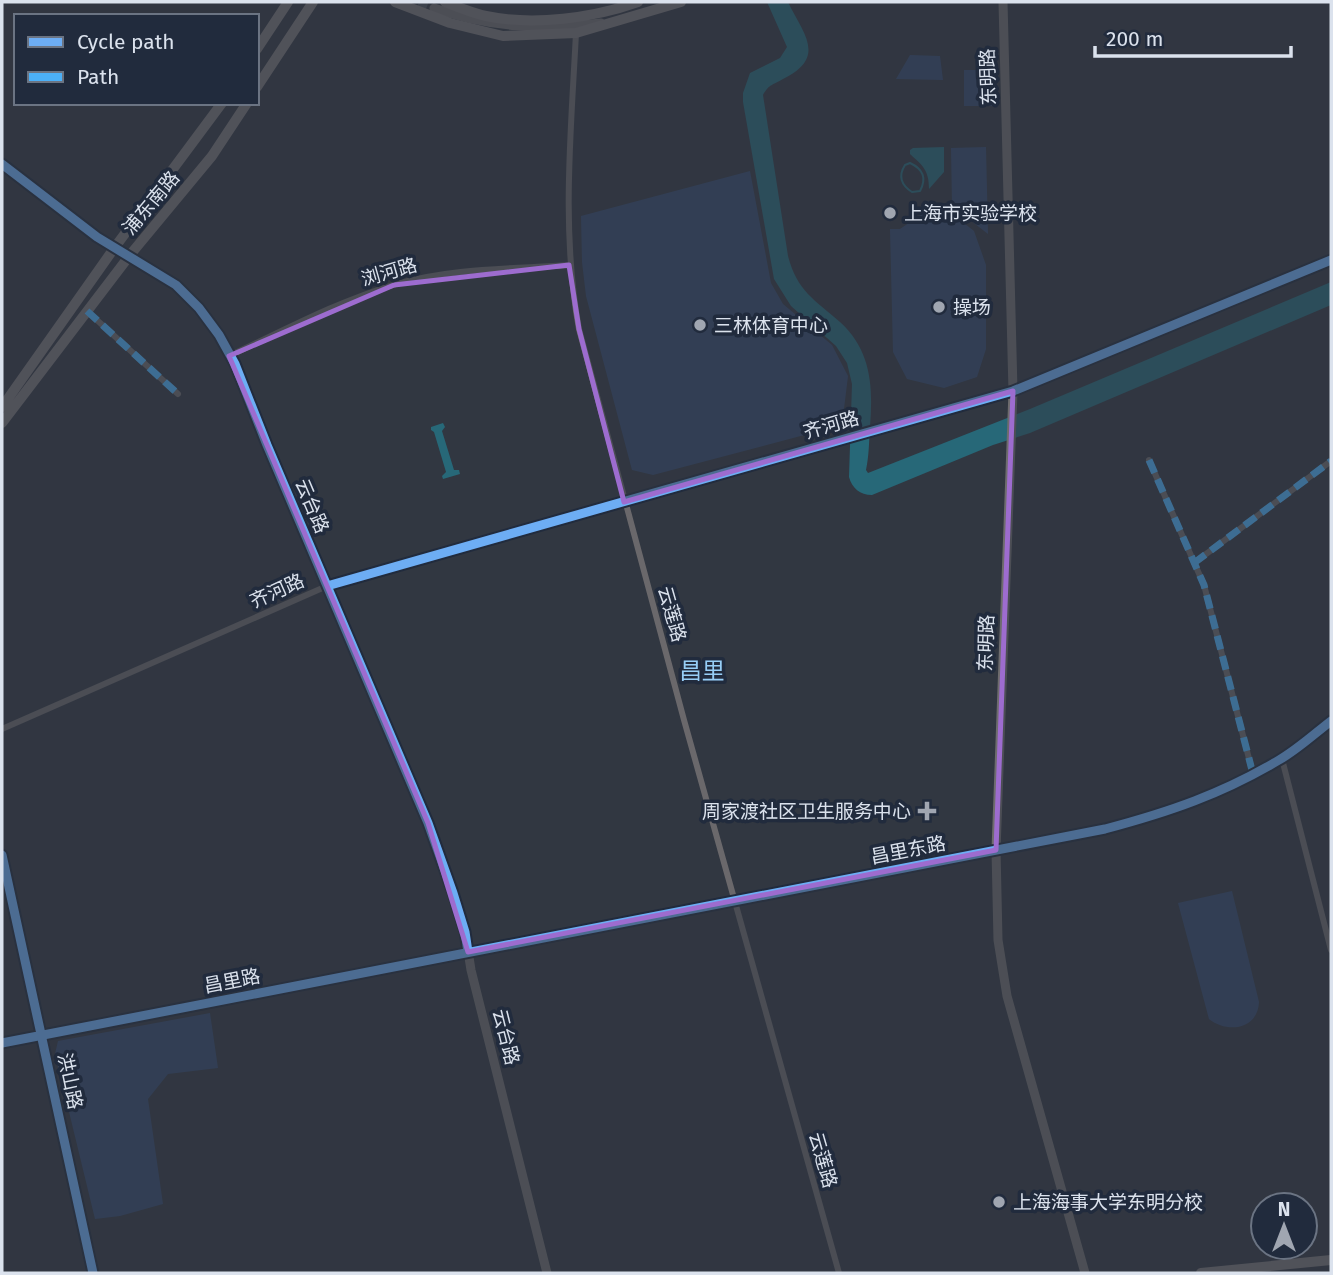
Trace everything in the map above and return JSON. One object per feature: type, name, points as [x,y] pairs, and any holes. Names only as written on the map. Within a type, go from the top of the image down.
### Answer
[{"type":"main road","points":[[259,47],[288,2]]},
{"type":"main road","points":[[259,84],[313,2]]},
{"type":"main road","points":[[395,2],[450,23],[503,36],[576,33],[681,2]]},
{"type":"main road","points":[[444,2],[498,18],[570,19],[612,11],[638,2]]},
{"type":"main road","name":"浦东南路","points":[[2,407],[115,247],[221,105]]},
{"type":"main road","name":"浦东南路","points":[[2,423],[130,255],[212,156],[246,105]]},
{"type":"main road","points":[[1201,1273],[1331,1260]]},
{"type":"street","name":"东明路","points":[[1003,2],[1013,391],[996,850],[998,940],[1007,996],[1085,1273]]},
{"type":"street","points":[[434,8],[472,20],[505,26],[565,27],[625,19]]},
{"type":"street","name":"云莲路","points":[[576,33],[567,196],[569,265],[579,329],[624,502],[839,1273]]},
{"type":"street","name":"云台路","points":[[2,164],[97,237],[167,279],[192,300],[213,326],[229,356],[440,855],[465,932],[547,1273]]},
{"type":"street","name":"齐河路","points":[[2,729],[327,586],[1013,391],[1331,260]]},
{"type":"street","name":"浏河路","points":[[229,356],[359,297],[394,285],[430,277],[569,265]]},
{"type":"street","points":[[87,311],[178,394]]},
{"type":"street","points":[[1149,460],[1204,585],[1253,774]]},
{"type":"street","points":[[1194,563],[1331,461]]},
{"type":"street","name":"昌里东路","points":[[468,952],[1105,829],[1170,812],[1203,799],[1282,759],[1331,721]]},
{"type":"street","points":[[1282,759],[1331,950]]},
{"type":"street","name":"洪山路","points":[[2,855],[93,1273]]},
{"type":"street","name":"昌里路","points":[[2,1044],[468,952]]},
{"type":"highlighted area","points":[[569,265],[579,329],[624,502],[1013,391],[996,850],[468,952],[428,823],[229,356],[394,285]]},
{"type":"shaded area","points":[[767,2],[788,2],[808,45],[805,62],[797,71],[769,87],[763,95],[788,256],[796,278],[815,301],[851,333],[864,358],[871,398],[866,470],[868,473],[1030,409],[1331,282],[1331,305],[1030,433],[993,445],[872,495],[860,492],[854,488],[849,477],[852,384],[847,363],[836,346],[791,306],[774,279],[743,102],[743,93],[750,73],[780,58],[787,47]]},
{"type":"shaded area","points":[[910,55],[940,56],[943,80],[896,79]]},
{"type":"shaded area","points":[[964,70],[992,70],[992,106],[964,106]]},
{"type":"shaded area","points":[[944,147],[944,172],[929,189],[926,173],[910,154],[910,150]]},
{"type":"shaded area","points":[[986,147],[988,234],[952,206],[951,148]]},
{"type":"shaded area","name":"三林体育中心","points":[[750,171],[771,283],[783,304],[832,345],[848,376],[842,425],[653,475],[632,470],[586,296],[581,216]]},
{"type":"shaded area","name":"操场","points":[[925,212],[951,213],[974,231],[986,265],[986,349],[977,377],[944,388],[907,379],[893,352],[890,229],[900,229]]},
{"type":"shaded area","points":[[443,423],[445,427],[442,431],[454,470],[459,470],[460,474],[443,479],[442,476],[446,472],[431,427]]},
{"type":"shaded area","points":[[1232,891],[1259,1002],[1257,1011],[1248,1023],[1233,1027],[1217,1024],[1209,1019],[1178,903]]},
{"type":"shaded area","points":[[210,1013],[218,1068],[168,1074],[148,1099],[163,1204],[120,1216],[95,1219],[55,1054],[58,1041]]},
{"type":"waterway","points":[[910,163],[922,174],[920,191],[912,192],[902,180],[903,169],[910,163]]},
{"type":"tunnel","points":[[419,2],[434,8]]},
{"type":"marked path","points":[[87,311],[178,394]]},
{"type":"marked path","points":[[1149,460],[1204,585],[1253,774]]},
{"type":"marked path","points":[[1194,563],[1331,461]]},
{"type":"cycle path","points":[[2,164],[97,237],[176,285],[199,308],[219,335],[235,364],[428,823],[453,893],[468,952]]},
{"type":"cycle path","points":[[327,586],[1013,391],[1331,260]]},
{"type":"cycle path","points":[[2,1043],[1105,829],[1173,809],[1237,783],[1286,756],[1331,721]]},
{"type":"cycle path","points":[[2,855],[93,1273]]},
{"type":"place","name":"上海市实验学校","points":[[890,213]]},
{"type":"place","name":"操场","points":[[939,307]]},
{"type":"place","name":"三林体育中心","points":[[700,325]]},
{"type":"place","name":"周家渡社区卫生服务中心","points":[[927,811]]},
{"type":"place","name":"上海海事大学东明分校","points":[[999,1202]]},
{"type":"district","name":"昌里","points":[[702,671]]}]
